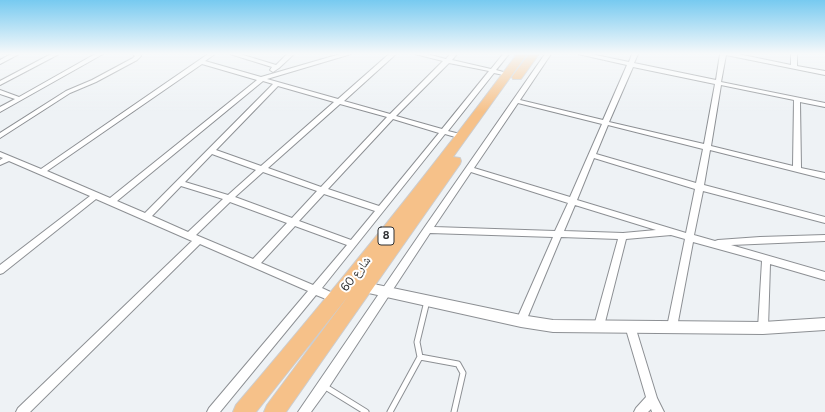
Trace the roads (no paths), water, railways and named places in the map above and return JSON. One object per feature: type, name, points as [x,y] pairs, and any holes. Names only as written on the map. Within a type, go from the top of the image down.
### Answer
[{"type":"highway","name":"شارع 60","points":[[274,412],[520,73]]},
{"type":"highway","name":"شارع 60","points":[[244,412],[336,299],[462,137],[508,74]]},
{"type":"street","points":[[0,83],[19,73]]},
{"type":"street","points":[[0,110],[66,73]]},
{"type":"street","points":[[0,136],[68,92],[108,73]]},
{"type":"street","points":[[41,172],[186,73]]},
{"type":"street","points":[[245,73],[462,137]]},
{"type":"street","points":[[110,202],[269,73]]},
{"type":"street","points":[[263,78],[280,73]]},
{"type":"street","points":[[22,412],[194,238],[229,198],[372,73]]},
{"type":"street","points":[[254,264],[392,116],[436,73]]},
{"type":"street","points":[[213,412],[316,290],[489,73]]},
{"type":"street","points":[[304,412],[535,73]]},
{"type":"street","points":[[521,321],[627,73]]},
{"type":"street","points":[[670,73],[825,105]]},
{"type":"street","points":[[672,327],[707,148],[719,73]]},
{"type":"street","points":[[146,217],[278,83]]},
{"type":"street","points":[[0,92],[20,99]]},
{"type":"street","points":[[797,99],[797,170]]},
{"type":"street","points":[[516,101],[825,176]]},
{"type":"street","points":[[210,151],[380,210]]},
{"type":"street","points":[[0,154],[336,299]]},
{"type":"street","points":[[592,155],[699,187],[825,220]]},
{"type":"street","points":[[0,163],[9,158]]},
{"type":"street","points":[[469,169],[675,233],[825,276]]},
{"type":"street","points":[[179,184],[229,198],[353,244]]},
{"type":"street","points":[[0,270],[96,195]]},
{"type":"street","points":[[427,230],[623,236],[675,233]]},
{"type":"street","points":[[599,326],[623,236]]},
{"type":"street","points":[[713,244],[760,240],[825,238]]},
{"type":"street","points":[[763,328],[766,260]]},
{"type":"street","points":[[364,288],[521,321],[554,326],[763,328],[825,324]]},
{"type":"street","points":[[630,326],[652,399],[658,412]]},
{"type":"street","points":[[640,412],[652,399]]},
{"type":"lane","points":[[390,412],[420,357],[417,342],[427,301]]},
{"type":"lane","points":[[420,357],[458,364],[463,373],[454,412]]},
{"type":"lane","points":[[323,386],[366,412]]}]
